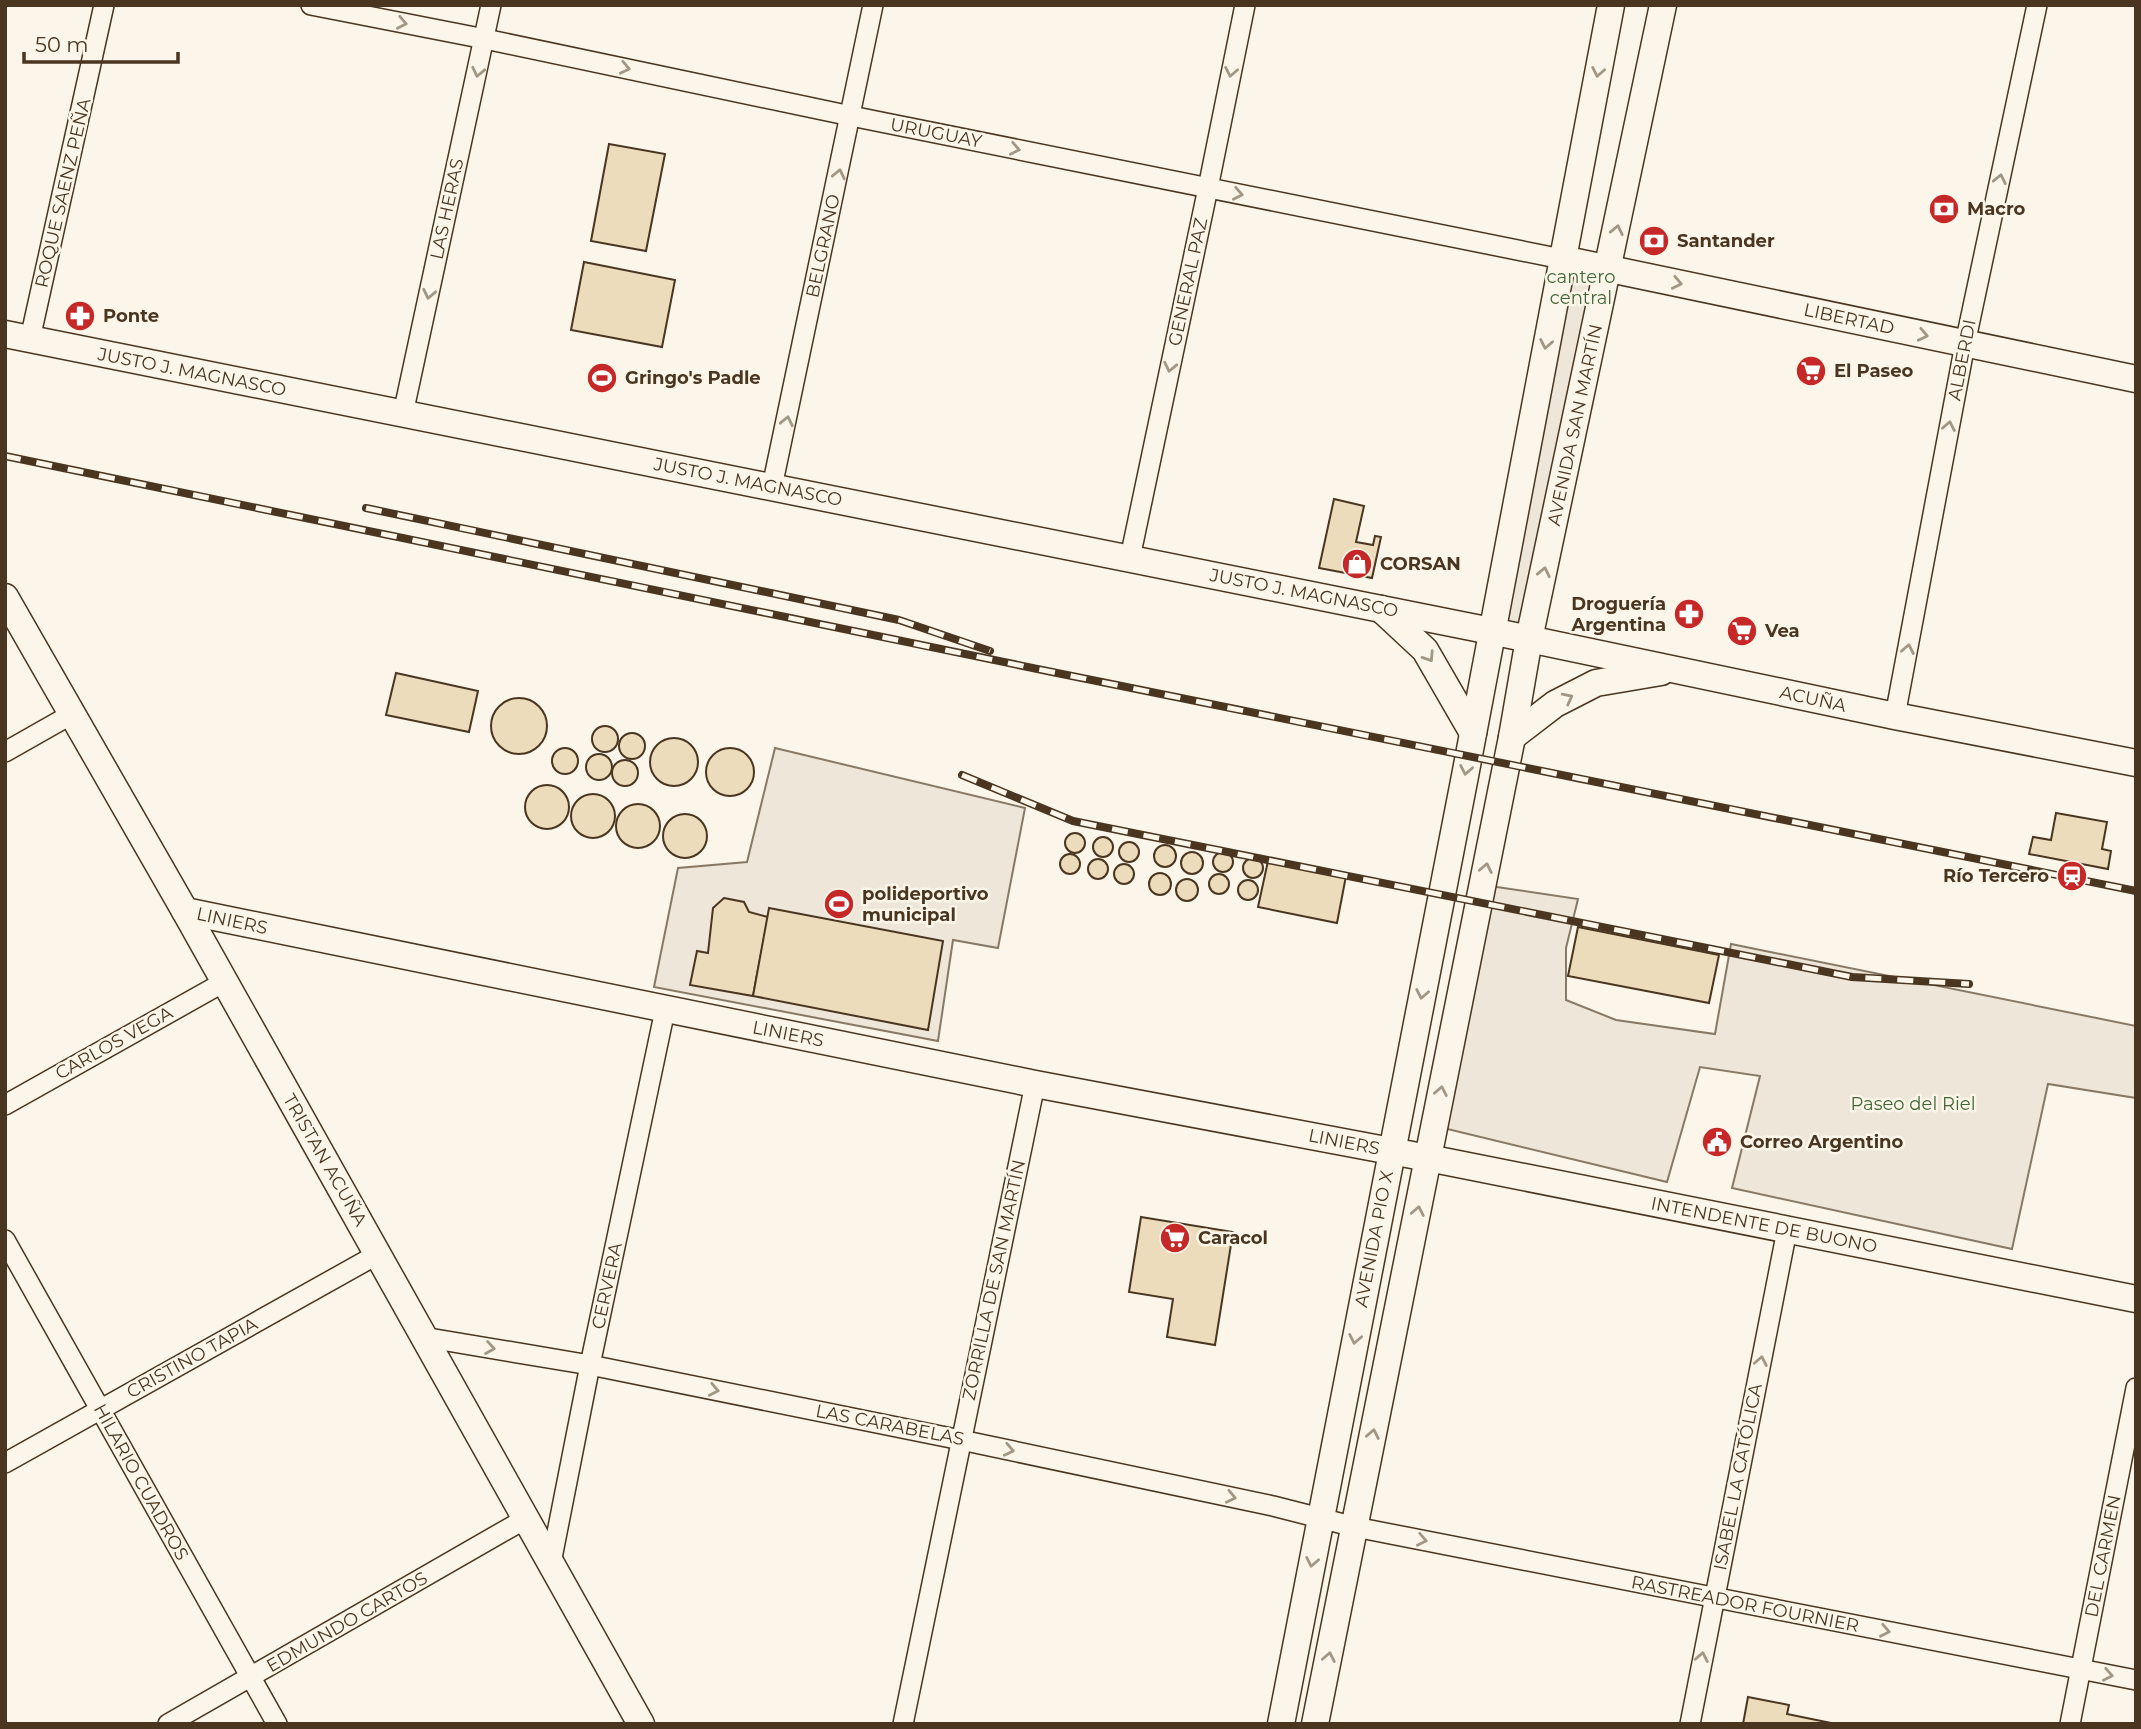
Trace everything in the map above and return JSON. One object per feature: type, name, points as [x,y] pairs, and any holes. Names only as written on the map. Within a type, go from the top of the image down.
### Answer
[{"type":"main road","points":[[1491,631],[1611,5]]},
{"type":"main road","name":"AVENIDA SAN MARTÍN","points":[[1530,639],[1664,5]]},
{"type":"main road","name":"LIBERTAD","points":[[1562,259],[2136,379]]},
{"type":"main road","name":"JUSTO J. MAGNASCO","points":[[18,337],[1491,631]]},
{"type":"main road","name":"TRISTAN ACUÑA","points":[[5,597],[185,911],[641,1724]]},
{"type":"main road","points":[[1381,609],[1425,650],[1473,733]]},
{"type":"main road","name":"ACUÑA","points":[[1491,631],[1895,716],[2136,763]]},
{"type":"main road","name":"AVENIDA PIO X","points":[[1280,1724],[1491,631]]},
{"type":"main road","name":"AVENIDA PIO X","points":[[1315,1724],[1530,639]]},
{"type":"main road","points":[[1512,737],[1555,704],[1596,683],[1675,670]]},
{"type":"main road","name":"LINIERS","points":[[185,911],[1035,1084],[1392,1151]]},
{"type":"main road","name":"INTENDENTE DE BUONO","points":[[1392,1151],[2136,1299]]},
{"type":"street","name":"ROQUE SAENZ PEÑA","points":[[18,337],[104,5]]},
{"type":"street","name":"URUGUAY","points":[[311,5],[1562,259]]},
{"type":"street","name":"LAS HERAS","points":[[403,414],[491,5]]},
{"type":"street","name":"BELGRANO","points":[[772,487],[873,5]]},
{"type":"street","name":"GENERAL PAZ","points":[[1130,558],[1245,5]]},
{"type":"street","name":"ALBERDI","points":[[1895,716],[1965,344],[2037,5]]},
{"type":"street","points":[[5,752],[72,714]]},
{"type":"street","name":"CARLOS VEGA","points":[[5,1105],[224,982]]},
{"type":"street","name":"CERVERA","points":[[551,1563],[665,1010]]},
{"type":"street","name":"ZORRILLA DE SAN MARTÍN","points":[[903,1724],[1035,1084]]},
{"type":"street","name":"ISABEL LA CATÓLICA","points":[[1690,1724],[1787,1230]]},
{"type":"street","name":"HILARIO CUADROS","points":[[5,1240],[277,1724]]},
{"type":"street","name":"CRISTINO TAPIA","points":[[5,1463],[378,1254]]},
{"type":"street","name":"LAS CARABELAS","points":[[423,1337],[590,1365],[961,1440],[1273,1506],[1355,1527]]},
{"type":"street","name":"DEL CARMEN","points":[[2070,1724],[2136,1388]]},
{"type":"street","name":"EDMUNDO CARTOS","points":[[168,1724],[525,1519]]},
{"type":"street","name":"RASTREADOR FOURNIER","points":[[1355,1527],[2136,1680]]},
{"type":"green space","name":"cantero central","points":[[1562,259],[1609,269],[1529,639],[1491,631]]},
{"type":"green space","name":"polideportivo municipal","points":[[775,748],[1025,808],[998,948],[953,940],[938,1041],[654,987],[678,868],[747,862]]},
{"type":"green space","name":"Paseo del Riel","points":[[1483,885],[1578,899],[1566,948],[1566,1000],[1616,1020],[1715,1034],[1731,944],[2136,1026],[2136,1098],[2048,1084],[2012,1249],[1732,1188],[1760,1076],[1700,1067],[1667,1182],[1435,1126]]},
{"type":"building","points":[[609,144],[665,154],[646,251],[591,241]]},
{"type":"building","points":[[584,262],[675,280],[662,347],[571,330]]},
{"type":"building","points":[[1334,499],[1364,506],[1356,542],[1373,545],[1375,536],[1381,537],[1372,578],[1319,568]]},
{"type":"building","points":[[396,673],[478,691],[469,732],[386,715]]},
{"type":"building","points":[[519,698],[530,700],[539,706],[545,715],[545,737],[539,746],[530,752],[519,754],[508,752],[499,746],[493,737],[491,726],[493,715],[499,706],[508,700]]},
{"type":"building","points":[[605,726],[614,730],[618,739],[614,748],[605,752],[596,748],[592,739],[596,730]]},
{"type":"building","points":[[632,733],[641,737],[645,746],[641,755],[632,759],[623,755],[619,746],[623,737]]},
{"type":"building","points":[[674,738],[691,745],[698,762],[691,779],[674,786],[657,779],[650,762],[657,745]]},
{"type":"building","points":[[565,748],[574,752],[578,761],[574,770],[565,774],[556,770],[552,761],[556,752]]},
{"type":"building","points":[[730,748],[747,755],[754,772],[747,789],[730,796],[713,789],[706,772],[713,755]]},
{"type":"building","points":[[599,754],[608,758],[612,767],[608,776],[599,780],[590,776],[586,767],[590,758]]},
{"type":"building","points":[[625,760],[634,764],[638,773],[634,782],[625,786],[616,782],[612,773],[616,764]]},
{"type":"building","points":[[547,785],[563,791],[569,807],[563,823],[547,829],[531,823],[525,807],[531,791]]},
{"type":"building","points":[[593,794],[609,800],[615,816],[609,832],[593,838],[577,832],[571,816],[577,800]]},
{"type":"building","points":[[638,804],[654,810],[660,826],[654,842],[638,848],[622,842],[616,826],[622,810]]},
{"type":"building","points":[[2056,813],[2107,822],[2102,849],[2111,851],[2108,869],[2029,854],[2033,837],[2051,840]]},
{"type":"building","points":[[685,814],[701,820],[707,836],[701,852],[685,858],[669,852],[663,836],[669,820]]},
{"type":"building","points":[[1075,833],[1082,836],[1085,843],[1082,850],[1075,853],[1068,850],[1065,843],[1068,836]]},
{"type":"building","points":[[1103,837],[1110,840],[1113,847],[1110,854],[1103,857],[1096,854],[1093,847],[1096,840]]},
{"type":"building","points":[[1129,842],[1136,845],[1139,852],[1136,859],[1129,862],[1122,859],[1119,852],[1122,845]]},
{"type":"building","points":[[1165,845],[1173,848],[1176,856],[1173,864],[1165,867],[1157,864],[1154,856],[1157,848]]},
{"type":"building","points":[[1192,852],[1200,855],[1203,863],[1200,871],[1192,874],[1184,871],[1181,863],[1184,855]]},
{"type":"building","points":[[1223,852],[1230,855],[1233,862],[1230,869],[1223,872],[1216,869],[1213,862],[1216,855]]},
{"type":"building","points":[[1070,854],[1077,857],[1080,864],[1077,871],[1070,874],[1063,871],[1060,864],[1063,857]]},
{"type":"building","points":[[1253,858],[1260,861],[1263,868],[1260,875],[1253,878],[1246,875],[1243,868],[1246,861]]},
{"type":"building","points":[[1098,859],[1105,862],[1108,869],[1105,876],[1098,879],[1091,876],[1088,869],[1091,862]]},
{"type":"building","points":[[1268,861],[1346,876],[1337,923],[1258,907]]},
{"type":"building","points":[[1124,864],[1131,867],[1134,874],[1131,881],[1124,884],[1117,881],[1114,874],[1117,867]]},
{"type":"building","points":[[1160,873],[1168,876],[1171,884],[1168,892],[1160,895],[1152,892],[1149,884],[1152,876]]},
{"type":"building","points":[[1219,874],[1226,877],[1229,884],[1226,891],[1219,894],[1212,891],[1209,884],[1212,877]]},
{"type":"building","points":[[1187,879],[1195,882],[1198,890],[1195,898],[1187,901],[1179,898],[1176,890],[1179,882]]},
{"type":"building","points":[[1248,880],[1255,883],[1258,890],[1255,897],[1248,900],[1241,897],[1238,890],[1241,883]]},
{"type":"building","points":[[724,898],[744,902],[749,912],[768,917],[753,996],[690,985],[697,951],[708,953],[713,908]]},
{"type":"building","points":[[769,908],[943,941],[928,1030],[753,996]]},
{"type":"building","points":[[1578,927],[1719,955],[1709,1003],[1568,976]]},
{"type":"building","points":[[1141,1217],[1233,1232],[1215,1345],[1167,1337],[1173,1299],[1129,1292]]},
{"type":"building","points":[[1748,1697],[1789,1705],[1787,1714],[1836,1724],[1743,1724]]},
{"type":"railway","points":[[5,456],[1057,673],[2136,891]]},
{"type":"railway","points":[[366,508],[899,620],[990,651]]},
{"type":"railway","points":[[962,775],[1073,821],[1852,977],[1969,984]]},
{"type":"place","name":"Macro","points":[[1944,209]]},
{"type":"place","name":"Santander","points":[[1654,241]]},
{"type":"place","name":"Ponte","points":[[80,316]]},
{"type":"place","name":"El Paseo","points":[[1811,371]]},
{"type":"place","name":"Gringo's Padle","points":[[602,378]]},
{"type":"place","name":"CORSAN","points":[[1357,564]]},
{"type":"place","name":"Droguería Argentina","points":[[1689,614]]},
{"type":"place","name":"Vea","points":[[1742,631]]},
{"type":"place","name":"Río Tercero","points":[[2072,876]]},
{"type":"place","name":"polideportivo municipal","points":[[839,904]]},
{"type":"place","name":"Correo Argentino","points":[[1717,1142]]},
{"type":"place","name":"Caracol","points":[[1175,1238]]}]
